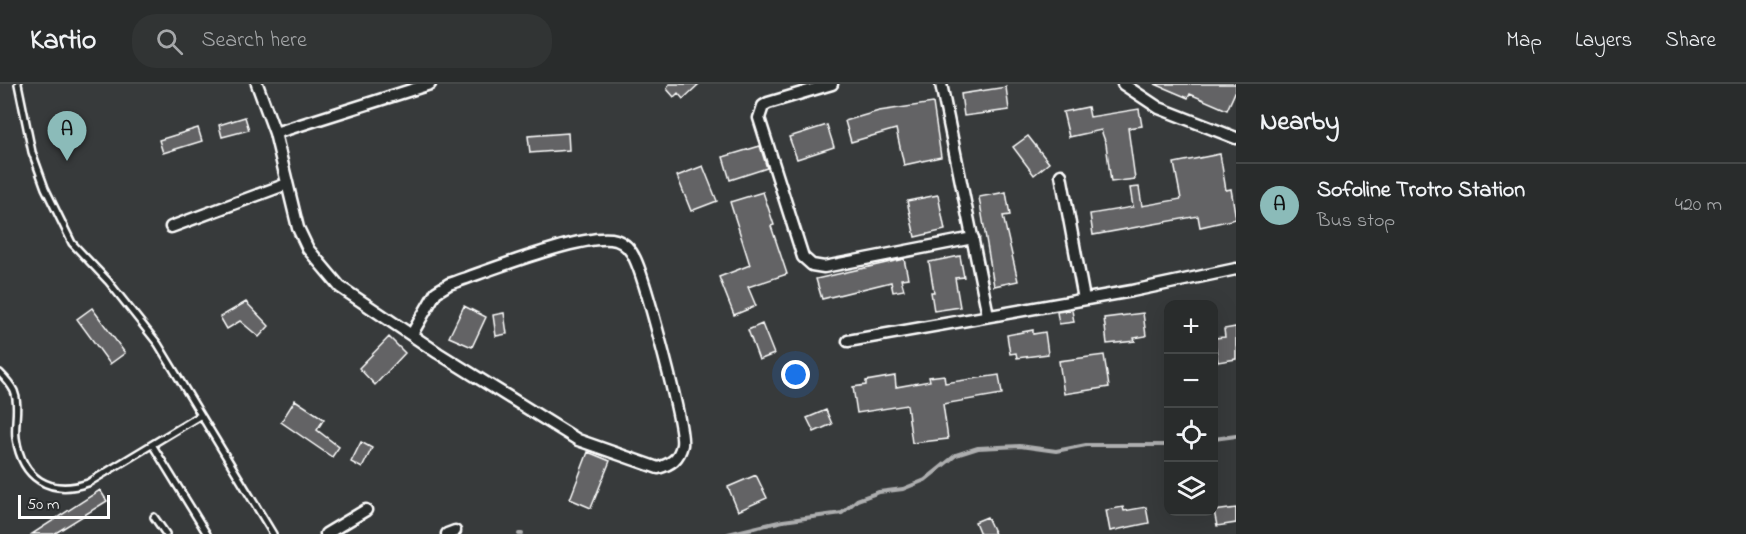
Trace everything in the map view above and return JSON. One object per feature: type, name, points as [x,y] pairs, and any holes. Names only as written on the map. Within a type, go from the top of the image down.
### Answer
[{"type":"street","points":[[257,84],[274,133],[298,228],[308,249],[340,287],[473,375],[593,447],[658,468],[674,461],[679,455],[683,437],[682,427],[636,260],[628,248],[618,241],[591,239],[449,284],[436,292],[412,334]]},
{"type":"street","points":[[274,133],[430,84]]},
{"type":"street","points":[[832,84],[768,103],[760,112],[759,118],[803,257],[812,265],[824,267],[973,238]]},
{"type":"street","points":[[941,84],[988,315]]},
{"type":"street","points":[[1123,84],[1159,108],[1236,138]]},
{"type":"street","points":[[1061,175],[1084,299]]},
{"type":"street","points":[[171,226],[286,184]]},
{"type":"street","points":[[848,341],[1236,269]]},
{"type":"street","points":[[326,534],[366,510]]},
{"type":"lane","points":[[18,84],[32,152],[45,188],[72,243],[108,281],[158,344],[273,534]]},
{"type":"lane","points":[[0,373],[14,392],[16,438],[23,462],[35,478],[55,488],[71,489],[88,483],[153,446],[201,415]]},
{"type":"lane","points":[[153,446],[207,534]]},
{"type":"lane","points":[[154,517],[166,534]]},
{"type":"building","points":[[669,84],[699,84],[683,99],[678,93],[674,97],[667,89]]},
{"type":"building","points":[[1155,84],[1236,84],[1236,90],[1227,110],[1190,94],[1188,98]]},
{"type":"building","points":[[1006,87],[1009,110],[964,116],[961,94]]},
{"type":"building","points":[[933,103],[941,157],[904,165],[896,129],[851,142],[845,121],[879,111]]},
{"type":"building","points":[[1088,107],[1090,117],[1139,109],[1142,126],[1128,128],[1135,179],[1111,182],[1106,144],[1101,130],[1069,137],[1063,112]]},
{"type":"building","points":[[245,117],[249,130],[222,137],[219,125]]},
{"type":"building","points":[[827,125],[834,147],[797,159],[789,137]]},
{"type":"building","points":[[198,128],[202,141],[163,153],[159,140]]},
{"type":"building","points":[[568,133],[569,150],[530,153],[528,136]]},
{"type":"building","points":[[1028,136],[1049,163],[1034,175],[1013,147]]},
{"type":"building","points":[[760,146],[767,168],[730,180],[723,157]]},
{"type":"building","points":[[1220,154],[1226,190],[1231,189],[1236,219],[1200,227],[1198,216],[1093,235],[1090,214],[1133,207],[1130,188],[1139,187],[1142,206],[1181,199],[1174,163]]},
{"type":"building","points":[[703,166],[717,201],[691,211],[677,176]]},
{"type":"building","points":[[763,192],[774,225],[771,226],[787,274],[748,287],[756,306],[734,315],[719,277],[750,265],[730,202]]},
{"type":"building","points":[[1006,192],[1010,215],[1003,216],[1018,281],[994,286],[979,197]]},
{"type":"building","points":[[938,195],[945,230],[915,237],[907,201]]},
{"type":"building","points":[[960,256],[964,277],[955,278],[960,307],[934,311],[931,292],[934,292],[929,262]]},
{"type":"building","points":[[904,259],[908,278],[901,279],[904,290],[893,292],[891,282],[822,299],[816,279]]},
{"type":"building","points":[[246,302],[269,326],[259,337],[240,321],[227,329],[220,317]]},
{"type":"building","points":[[464,306],[486,317],[472,347],[449,337]]},
{"type":"building","points":[[92,308],[125,353],[110,364],[77,319]]},
{"type":"building","points":[[1072,310],[1074,322],[1059,324],[1057,312]]},
{"type":"building","points":[[504,313],[507,334],[496,336],[493,315]]},
{"type":"building","points":[[1143,313],[1146,336],[1134,338],[1135,341],[1107,344],[1104,318]]},
{"type":"building","points":[[762,324],[774,354],[759,360],[748,330]]},
{"type":"building","points":[[1236,327],[1236,359],[1218,362],[1218,338],[1225,337],[1224,329]]},
{"type":"building","points":[[1033,330],[1033,334],[1045,332],[1048,354],[1017,358],[1016,353],[1010,354],[1007,335]]},
{"type":"building","points":[[389,337],[405,353],[375,385],[359,368]]},
{"type":"building","points":[[1104,355],[1109,387],[1064,394],[1059,361]]},
{"type":"building","points":[[944,375],[945,383],[999,375],[1002,394],[943,404],[948,439],[912,443],[907,405],[857,413],[853,387],[866,385],[866,381],[895,376],[896,387],[930,381],[929,377]]},
{"type":"building","points":[[295,400],[324,419],[317,430],[339,447],[332,457],[281,422]]},
{"type":"building","points":[[826,410],[832,424],[814,432],[807,418]]},
{"type":"building","points":[[361,442],[372,448],[362,468],[351,462]]},
{"type":"building","points":[[588,452],[610,461],[591,508],[570,499]]},
{"type":"building","points":[[756,475],[767,498],[738,511],[728,487]]},
{"type":"building","points":[[100,490],[107,501],[54,534],[32,534]]},
{"type":"building","points":[[1123,507],[1124,511],[1146,507],[1149,523],[1110,531],[1106,510]]},
{"type":"building","points":[[1236,508],[1236,523],[1217,526],[1215,516],[1218,516],[1218,510]]},
{"type":"building","points":[[987,517],[995,534],[980,534],[975,522]]},
{"type":"waterway","points":[[1218,438],[1236,436]]},
{"type":"waterway","points":[[728,534],[783,521],[842,513],[857,500],[879,492],[903,489],[925,480],[956,455],[978,448],[1020,446],[1056,451],[1086,445],[1164,445]]},
{"type":"place","name":"Sofoline Trotro Station","points":[[67,161]]}]
